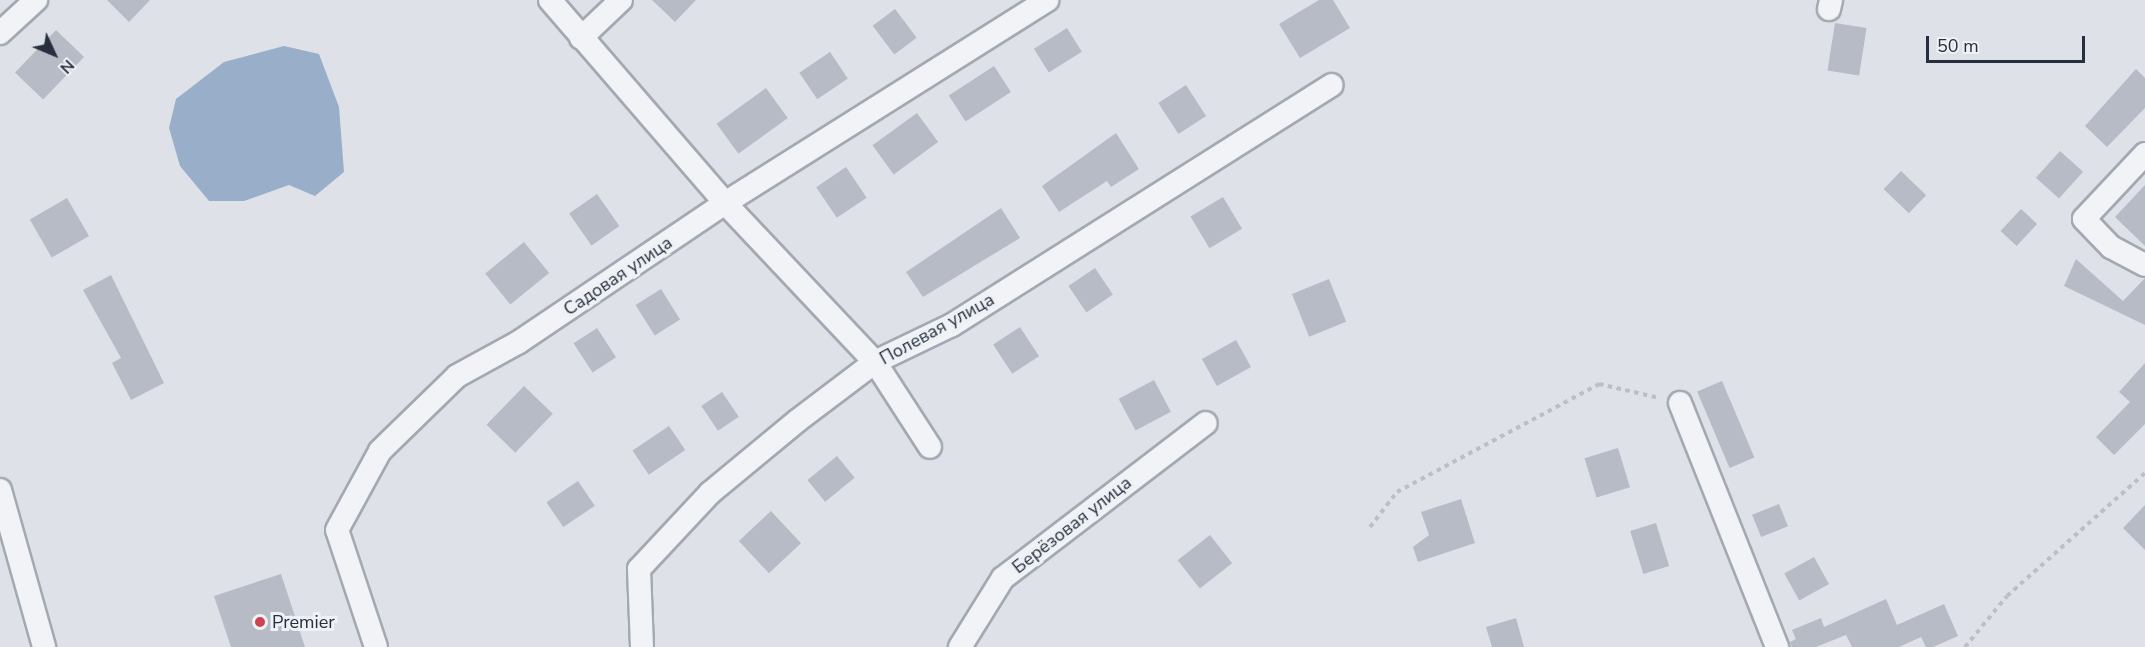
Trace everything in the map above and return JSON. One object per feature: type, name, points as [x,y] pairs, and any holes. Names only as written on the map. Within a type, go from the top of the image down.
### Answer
[{"type":"street","points":[[0,33],[36,0]]},
{"type":"street","points":[[550,0],[725,203],[875,362],[930,447]]},
{"type":"street","points":[[581,38],[621,0]]},
{"type":"street","name":"Садовая улица","points":[[376,647],[337,530],[380,451],[457,376],[519,342],[725,203],[1047,0]]},
{"type":"street","name":"Полевая улица","points":[[642,647],[639,569],[710,493],[875,362],[952,325],[1331,85]]},
{"type":"street","points":[[2145,154],[2084,219],[2111,247],[2145,265]]},
{"type":"street","points":[[1680,403],[1777,647]]},
{"type":"street","name":"Берёзовая улица","points":[[960,647],[1003,578],[1206,423]]},
{"type":"street","points":[[0,490],[44,647]]},
{"type":"path","points":[[1370,527],[1396,492],[1599,384],[1680,403]]},
{"type":"path","points":[[1965,647],[2007,596],[2145,473]]},
{"type":"water","points":[[284,46],[319,54],[339,107],[344,172],[315,196],[289,185],[244,201],[209,201],[180,166],[169,128],[176,99],[224,62]]},
{"type":"building","points":[[107,0],[150,0],[129,22]]},
{"type":"building","points":[[652,0],[696,0],[675,22]]},
{"type":"building","points":[[1319,0],[1333,0],[1350,28],[1300,58],[1279,24]]},
{"type":"building","points":[[895,9],[917,38],[894,55],[873,26]]},
{"type":"building","points":[[1835,23],[1867,28],[1859,75],[1827,70]]},
{"type":"building","points":[[1067,28],[1082,52],[1049,72],[1034,49]]},
{"type":"building","points":[[56,30],[84,57],[43,100],[15,72]]},
{"type":"building","points":[[830,52],[848,79],[817,99],[799,73]]},
{"type":"building","points":[[994,66],[1011,92],[966,121],[949,95]]},
{"type":"building","points":[[2136,69],[2145,78],[2145,108],[2107,147],[2085,126]]},
{"type":"building","points":[[1186,85],[1206,116],[1178,134],[1158,103]]},
{"type":"building","points":[[766,88],[788,118],[738,154],[717,124]]},
{"type":"building","points":[[917,113],[938,142],[894,174],[873,145]]},
{"type":"building","points":[[1116,133],[1139,169],[1111,187],[1107,181],[1059,212],[1042,186]]},
{"type":"building","points":[[2060,151],[2083,172],[2059,198],[2036,178]]},
{"type":"building","points":[[846,167],[867,198],[837,218],[816,187]]},
{"type":"building","points":[[1901,171],[1926,195],[1909,213],[1884,189]]},
{"type":"building","points":[[2145,185],[2145,246],[2115,217]]},
{"type":"building","points":[[597,194],[619,226],[592,245],[569,214]]},
{"type":"building","points":[[1223,197],[1242,229],[1209,248],[1190,217]]},
{"type":"building","points":[[67,198],[89,236],[52,258],[30,220]]},
{"type":"building","points":[[1001,208],[1020,238],[923,297],[906,272]]},
{"type":"building","points":[[2021,209],[2037,224],[2017,246],[2001,231]]},
{"type":"building","points":[[524,242],[549,273],[510,305],[485,273]]},
{"type":"building","points":[[2076,259],[2123,301],[2145,278],[2145,325],[2064,286]]},
{"type":"building","points":[[1095,268],[1113,295],[1086,312],[1068,286]]},
{"type":"building","points":[[111,275],[164,383],[131,400],[112,363],[121,358],[83,290]]},
{"type":"building","points":[[1329,279],[1346,322],[1309,337],[1292,294]]},
{"type":"building","points":[[661,289],[680,320],[655,335],[636,305]]},
{"type":"building","points":[[1020,327],[1039,356],[1012,374],[993,344]]},
{"type":"building","points":[[597,328],[616,357],[593,373],[574,343]]},
{"type":"building","points":[[1236,340],[1251,367],[1217,386],[1202,359]]},
{"type":"building","points":[[2145,363],[2145,424],[2114,455],[2096,437],[2130,402],[2119,392]]},
{"type":"building","points":[[1154,380],[1171,412],[1136,431],[1119,399]]},
{"type":"building","points":[[1722,381],[1754,457],[1730,468],[1697,392]]},
{"type":"building","points":[[524,386],[553,414],[515,453],[486,425]]},
{"type":"building","points":[[722,392],[739,417],[718,431],[701,406]]},
{"type":"building","points":[[669,426],[685,450],[649,475],[633,451]]},
{"type":"building","points":[[1618,448],[1630,487],[1597,497],[1585,458]]},
{"type":"building","points":[[837,456],[855,478],[825,502],[807,480]]},
{"type":"building","points":[[578,481],[595,506],[563,527],[546,502]]},
{"type":"building","points":[[1461,499],[1475,543],[1418,562],[1413,547],[1429,535],[1421,512]]},
{"type":"building","points":[[1779,504],[1788,526],[1761,537],[1752,515]]},
{"type":"building","points":[[2145,505],[2145,550],[2123,528]]},
{"type":"building","points":[[771,511],[801,543],[769,573],[739,541]]},
{"type":"building","points":[[1656,523],[1669,566],[1643,574],[1630,531]]},
{"type":"building","points":[[1210,535],[1232,563],[1200,589],[1178,560]]},
{"type":"building","points":[[1814,557],[1829,584],[1799,601],[1784,573]]},
{"type":"building","name":"Premier","points":[[281,574],[305,647],[231,647],[214,596]]},
{"type":"building","points":[[1886,599],[1897,625],[1944,604],[1958,636],[1933,647],[1926,647],[1921,637],[1899,647],[1852,647],[1846,635],[1816,647],[1792,647],[1790,642],[1796,639],[1792,630],[1821,618],[1824,627]]},
{"type":"building","points":[[1516,618],[1524,647],[1492,647],[1486,627]]},
{"type":"place","name":"Premier","points":[[260,622]]}]
